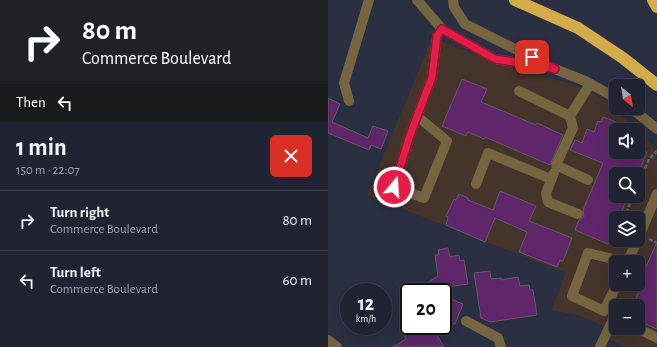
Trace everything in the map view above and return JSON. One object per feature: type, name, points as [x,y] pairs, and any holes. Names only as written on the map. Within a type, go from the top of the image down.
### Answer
[{"type":"highway","points":[[515,0],[578,28],[623,58],[657,85]]},
{"type":"highway","points":[[653,0],[657,7]]},
{"type":"street","points":[[349,101],[344,82],[369,0]]},
{"type":"street","points":[[417,0],[442,29],[495,59],[555,69]]},
{"type":"street","points":[[453,0],[454,7],[466,24],[609,94]]},
{"type":"street","points":[[418,116],[447,141],[424,198],[394,187],[418,116],[432,77],[437,36],[442,29]]},
{"type":"street","points":[[578,214],[548,202],[546,193],[556,165],[573,128],[570,116],[590,84]]},
{"type":"street","points":[[519,91],[570,116]]},
{"type":"street","points":[[640,115],[657,129]]},
{"type":"street","points":[[476,184],[488,153],[551,179]]},
{"type":"street","points":[[556,165],[588,180]]},
{"type":"street","points":[[645,231],[654,214],[657,194]]},
{"type":"street","points":[[609,258],[588,252],[572,296],[609,314]]},
{"type":"street","points":[[604,311],[614,291]]},
{"type":"street","points":[[466,321],[498,338],[501,347]]},
{"type":"street","points":[[600,347],[609,329]]},
{"type":"street","points":[[645,332],[657,338]]},
{"type":"street","points":[[328,340],[337,347]]},
{"type":"path","points":[[645,168],[649,159],[657,151]]},
{"type":"path","points":[[645,240],[657,243]]},
{"type":"shaded area","points":[[432,38],[499,64],[572,84],[606,100],[609,103],[609,115],[621,115],[629,123],[609,123],[609,159],[645,159],[645,139],[657,150],[657,347],[626,347],[610,340],[603,326],[578,315],[551,310],[566,273],[367,195]]},
{"type":"building","points":[[462,79],[487,89],[481,102],[536,125],[537,123],[563,135],[550,165],[485,137],[484,139],[468,132],[466,136],[442,126]]},
{"type":"building","points":[[328,98],[340,104],[332,122],[368,138],[373,126],[388,131],[381,149],[371,145],[369,150],[328,133]]},
{"type":"building","points":[[603,117],[614,121],[615,123],[609,123],[609,159],[644,159],[641,167],[609,167],[609,203],[625,203],[622,211],[609,211],[608,244],[575,230],[579,220],[584,217],[583,210],[603,163],[570,150],[575,140],[582,143],[587,129],[594,132],[598,121],[601,122]]},
{"type":"building","points":[[500,191],[536,206],[529,221],[572,238],[563,261],[560,260],[557,267],[519,252],[527,232],[495,218],[485,242],[446,225],[448,217],[446,216],[454,199],[456,200],[459,194],[468,198],[468,200],[493,210]]},
{"type":"building","points":[[657,242],[657,329],[645,324],[645,299],[636,299],[639,291],[645,291],[645,269]]},
{"type":"building","points":[[448,248],[450,257],[459,255],[460,261],[464,260],[468,284],[452,286],[452,283],[427,283],[438,276],[435,255],[439,255],[438,250]]},
{"type":"building","points":[[490,271],[491,279],[501,278],[501,280],[518,277],[520,286],[529,285],[530,290],[533,290],[537,315],[490,322],[481,318],[474,273]]},
{"type":"building","points":[[452,300],[463,304],[455,324],[452,323]]},
{"type":"building","points":[[404,335],[437,335],[444,347],[393,347],[406,339]]},
{"type":"route","points":[[394,187],[410,135],[432,77],[437,36],[442,29],[495,59],[555,69],[532,57]]}]
